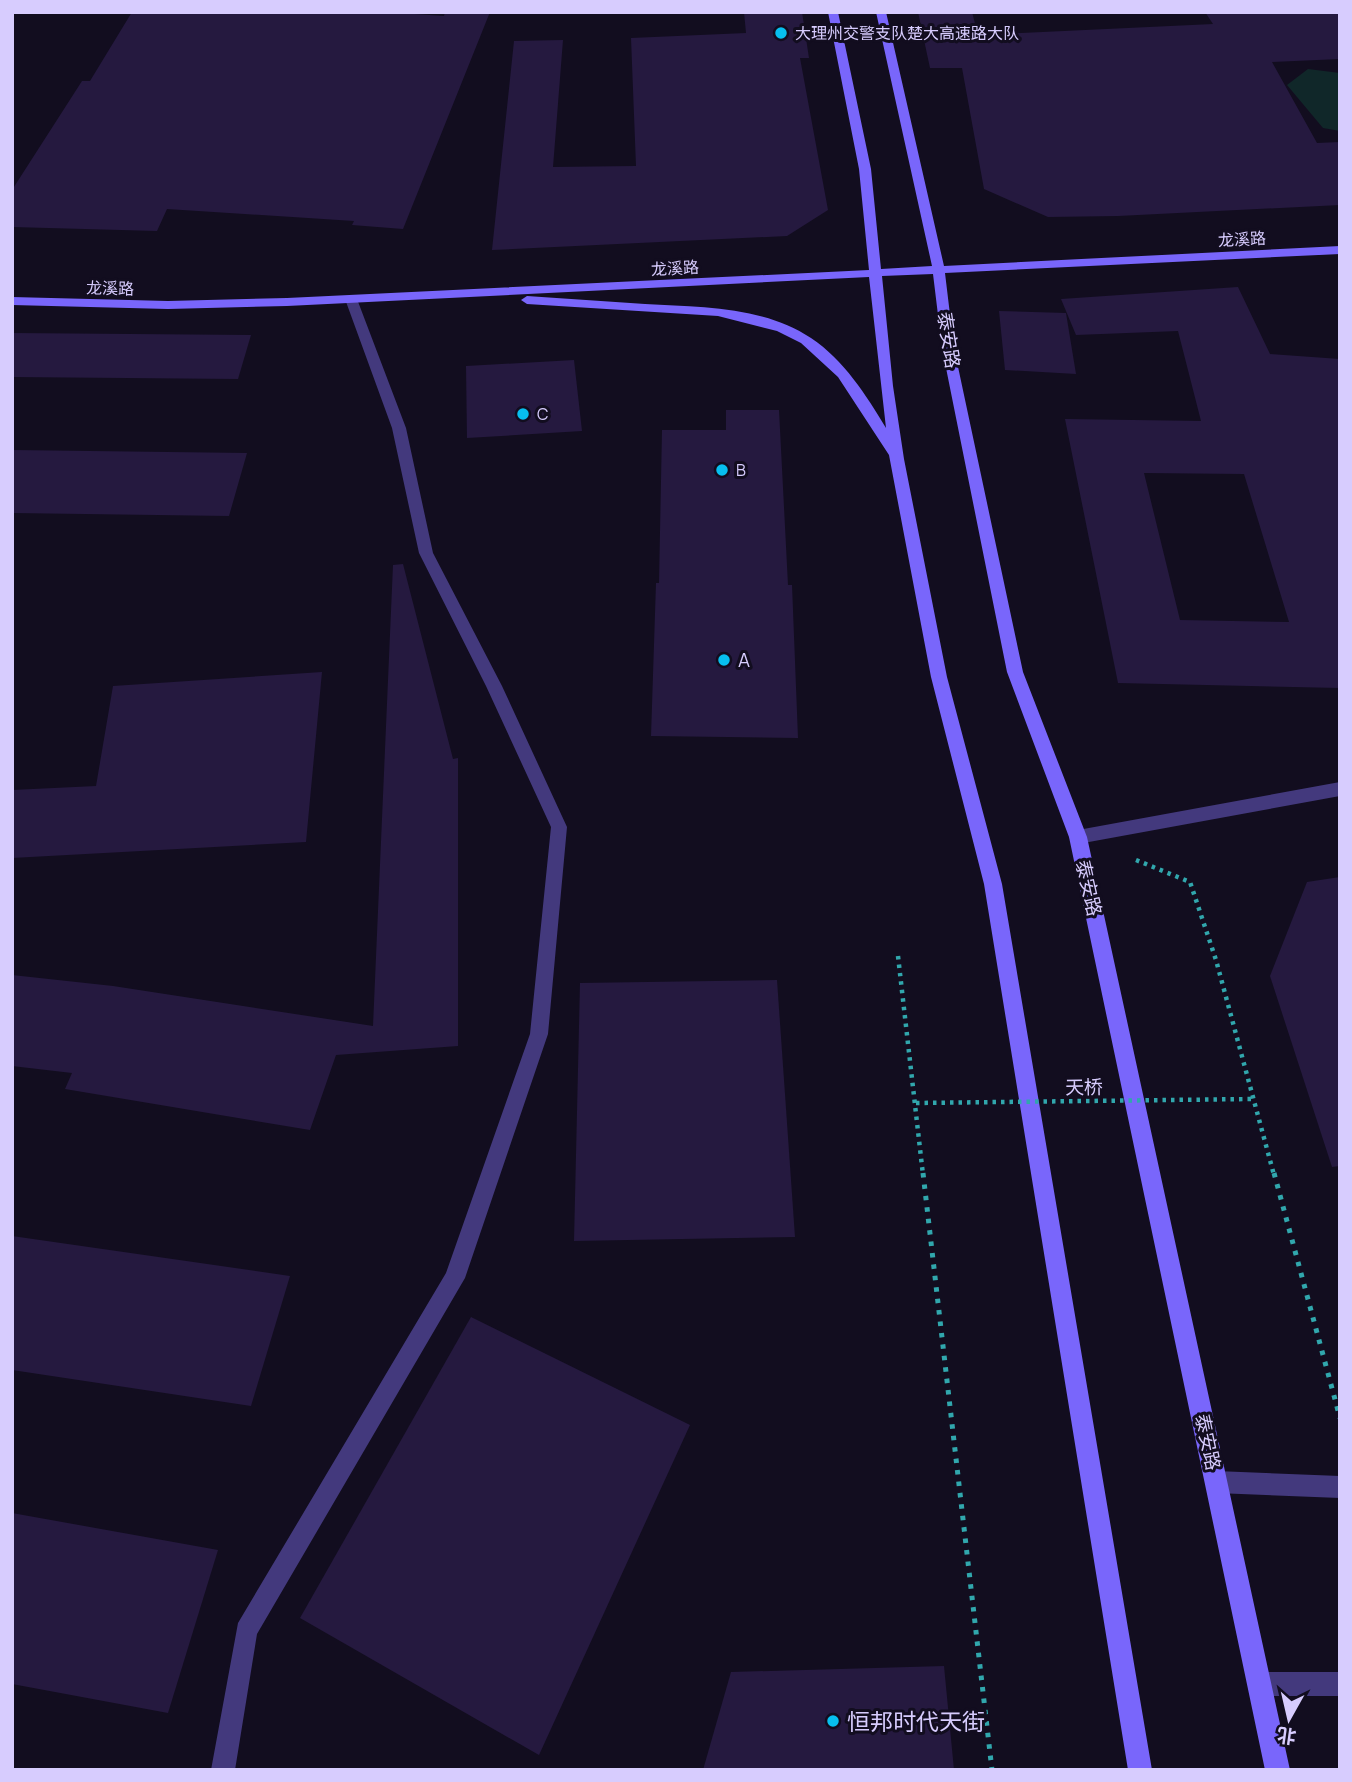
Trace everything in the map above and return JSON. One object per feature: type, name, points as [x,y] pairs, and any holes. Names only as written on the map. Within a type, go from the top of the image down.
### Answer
[{"type":"main road","points":[[833,12],[865,169],[886,386],[897,459],[939,677],[993,884],[1140,1770]]},
{"type":"main road","name":"泰安路","points":[[881,12],[939,271],[948,348],[1015,672],[1078,837],[1278,1770]]},
{"type":"main road","name":"龙溪路","points":[[12,301],[168,305],[351,299],[1340,250]]},
{"type":"main road","points":[[450,295],[611,307],[696,310],[732,314],[772,324],[808,341],[840,368],[897,459]]},
{"type":"street","points":[[223,1770],[246,1631],[454,1278],[538,1034],[559,827],[494,686],[426,553],[400,428],[351,299]]},
{"type":"street","points":[[1078,837],[1340,789]]},
{"type":"street","points":[[1216,1482],[1340,1487]]},
{"type":"street","points":[[1260,1684],[1340,1684]]},
{"type":"path","points":[[1078,837],[1190,882],[1216,960],[1340,1418]]},
{"type":"path","points":[[898,956],[992,1770]]},
{"type":"path","name":"天桥","points":[[916,1103],[1253,1099]]},
{"type":"green space","points":[[1308,69],[1340,73],[1340,131],[1323,128],[1287,85]]},
{"type":"building","points":[[132,12],[386,12],[444,16],[445,12],[490,12],[403,229],[352,225],[354,221],[167,209],[157,231],[12,227],[12,190],[82,81],[90,81]]},
{"type":"building","points":[[744,12],[802,12],[809,58],[800,58],[828,210],[787,236],[492,250],[514,41],[563,40],[553,167],[636,166],[631,38],[746,33]]},
{"type":"building","points":[[918,12],[972,12],[978,35],[1213,24],[1205,12],[1340,12],[1340,59],[1272,62],[1317,143],[1340,142],[1340,205],[1048,217],[984,189],[962,68],[930,68]]},
{"type":"building","points":[[1238,287],[1270,354],[1340,359],[1340,688],[1118,683],[1065,419],[1201,421],[1178,331],[1076,335],[1061,299]],"holes":[[[1144,473],[1244,474],[1289,622],[1180,620]]]},
{"type":"building","points":[[999,311],[1066,313],[1076,374],[1005,370]]},
{"type":"building","points":[[12,333],[251,335],[238,379],[12,377]]},
{"type":"building","name":"C","points":[[574,360],[582,431],[467,438],[466,366]]},
{"type":"building","points":[[726,410],[779,410],[788,585],[792,585],[798,738],[651,736],[656,583],[659,583],[662,430],[726,430]]},
{"type":"building","points":[[12,450],[247,453],[229,516],[12,513]]},
{"type":"building","points":[[403,564],[453,759],[458,758],[458,1046],[336,1055],[310,1130],[65,1089],[72,1073],[12,1066],[12,975],[113,986],[373,1026],[393,565]]},
{"type":"building","points":[[322,672],[306,842],[12,858],[12,790],[96,786],[113,686]]},
{"type":"building","points":[[1340,877],[1340,1166],[1332,1167],[1270,976],[1307,882]]},
{"type":"building","points":[[777,980],[795,1237],[574,1241],[580,983]]},
{"type":"building","points":[[12,1236],[290,1276],[251,1406],[12,1370]]},
{"type":"building","points":[[471,1317],[690,1425],[539,1755],[300,1618]]},
{"type":"building","points":[[12,1513],[218,1550],[168,1713],[12,1684]]},
{"type":"building","name":"恒邦时代天街","points":[[944,1666],[954,1770],[703,1770],[731,1672]]},
{"type":"place","name":"大理州交警支队楚大高速路大队","points":[[781,33]]},
{"type":"place","name":"C","points":[[523,414]]},
{"type":"place","name":"B","points":[[722,470]]},
{"type":"place","name":"A","points":[[724,660]]},
{"type":"place","name":"恒邦时代天街","points":[[833,1721]]}]
